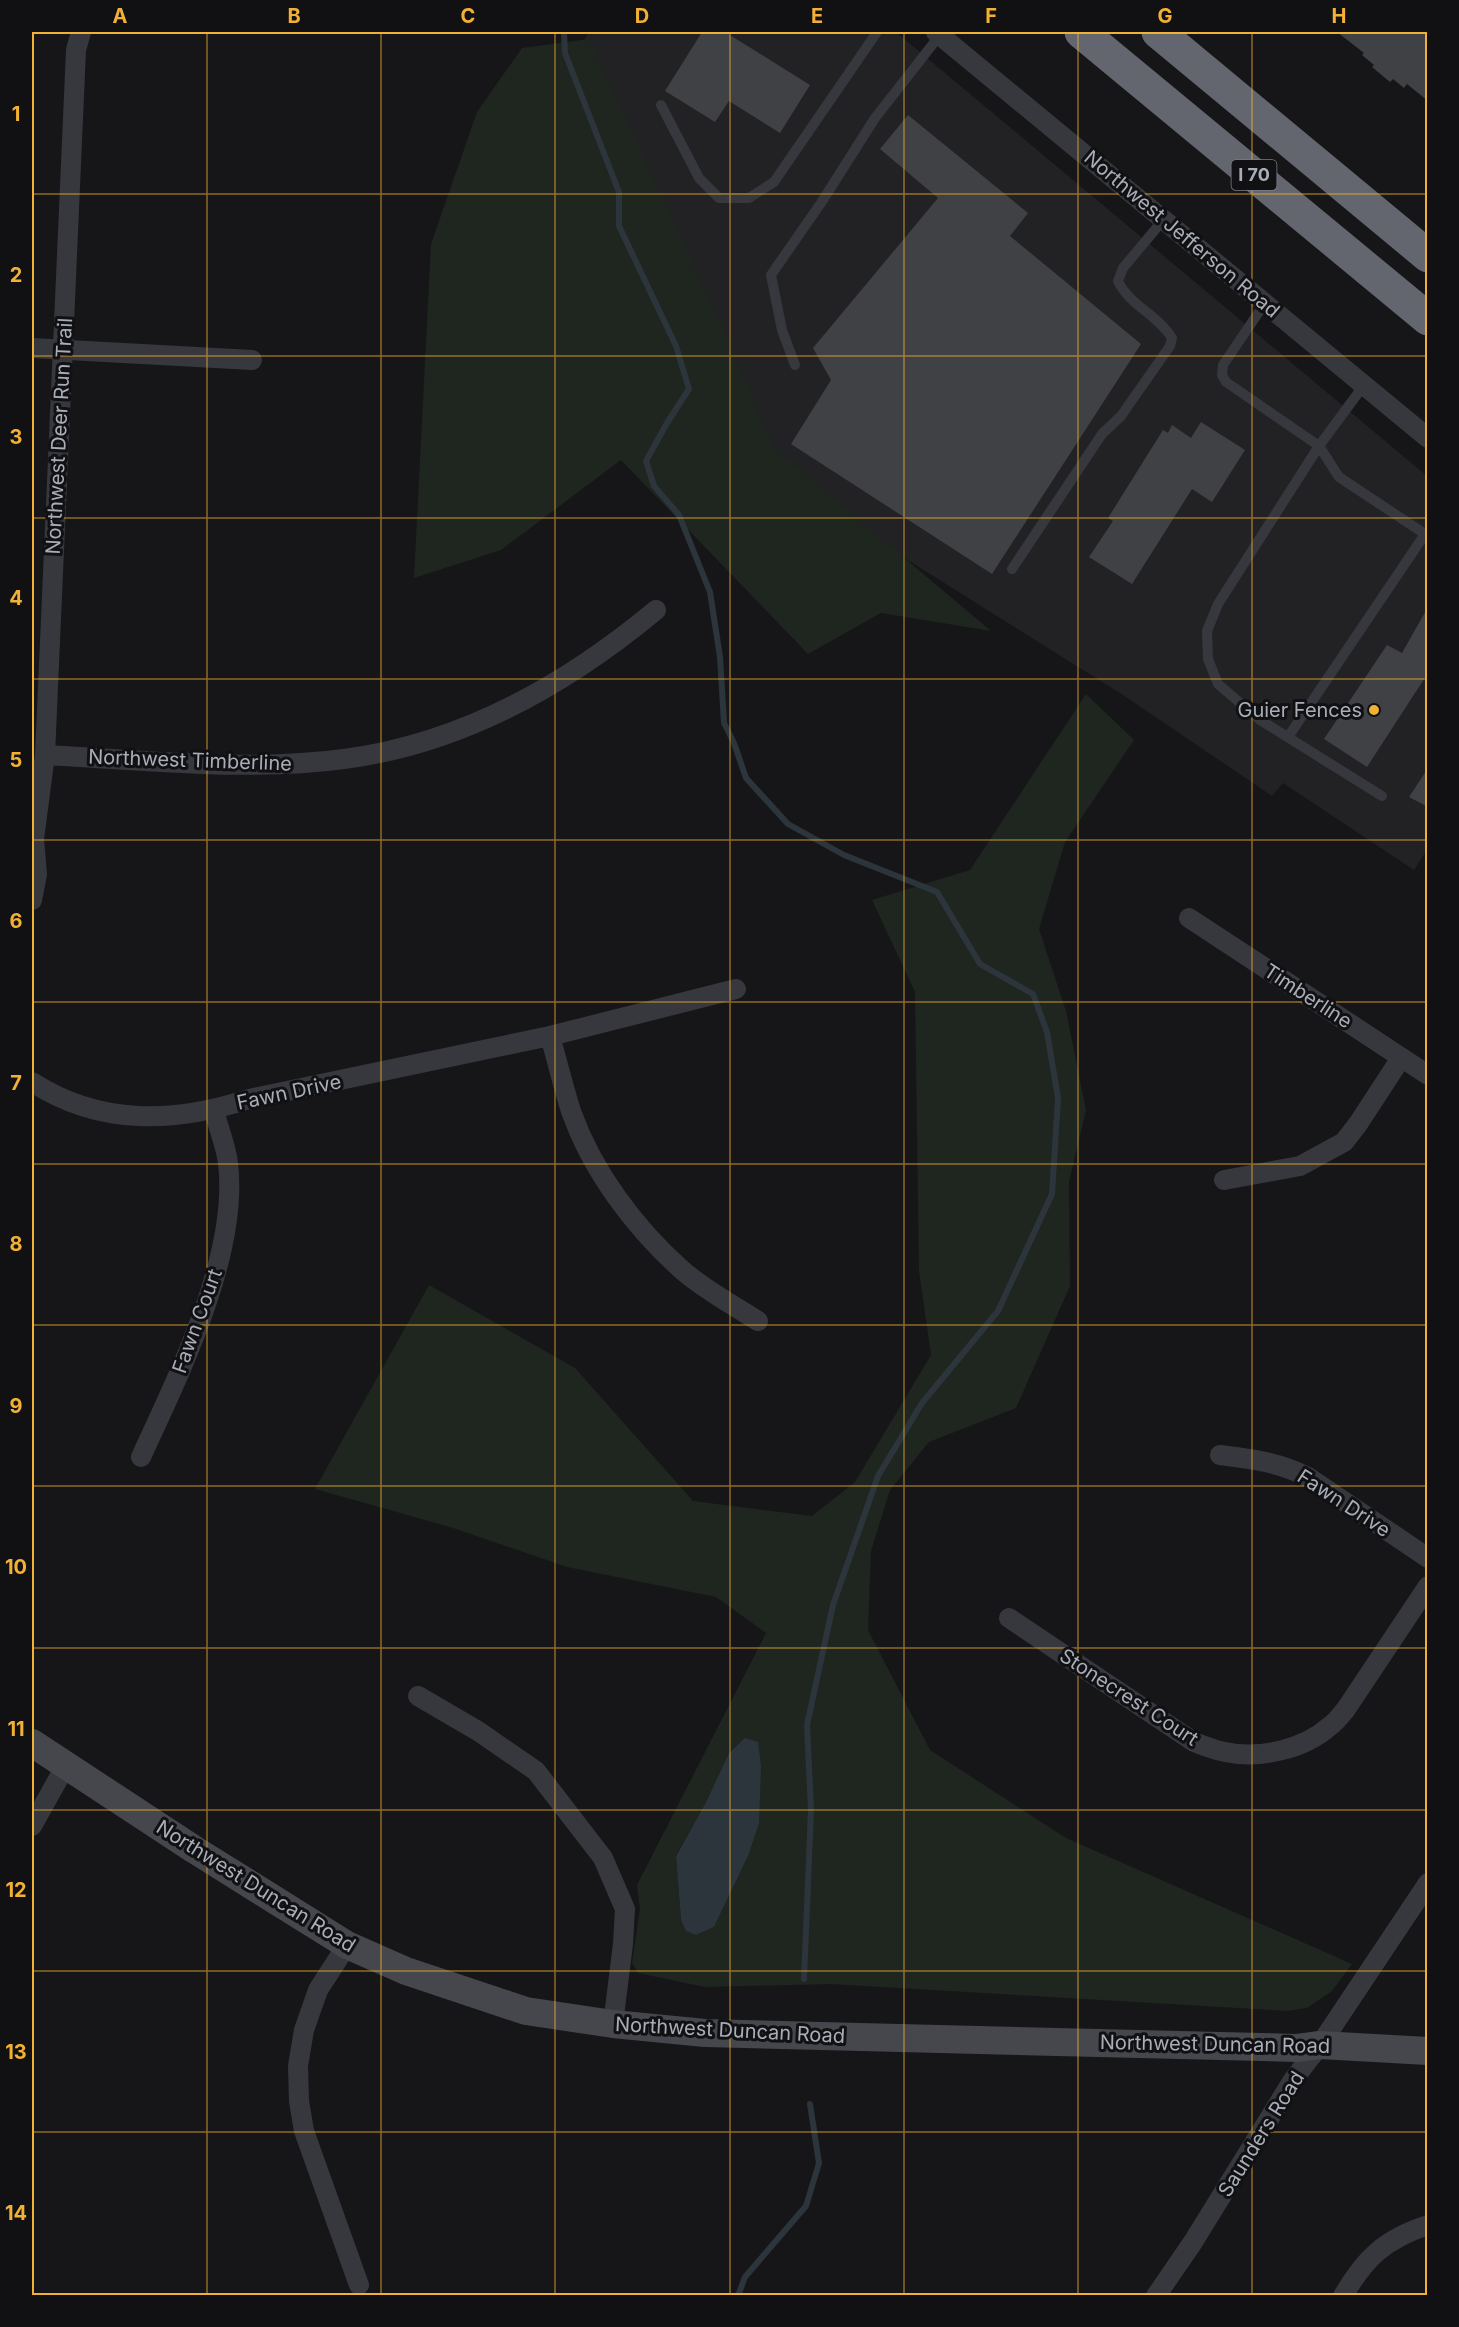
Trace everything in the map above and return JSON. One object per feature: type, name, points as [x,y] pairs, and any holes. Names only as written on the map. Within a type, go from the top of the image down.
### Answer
[{"type":"highway","name":"I 70","points":[[1082,32],[1428,319]]},
{"type":"highway","name":"I 70","points":[[1158,32],[1428,256]]},
{"type":"street","name":"Northwest Deer Run Trail","points":[[32,900],[37,874],[33,841],[45,755],[76,50],[81,32]]},
{"type":"street","name":"Northwest Jefferson Road","points":[[938,33],[1428,438]]},
{"type":"street","points":[[32,348],[252,360]]},
{"type":"street","name":"Northwest Timberline","points":[[45,755],[248,765],[345,759],[401,748],[476,723],[554,684],[614,643],[656,610]]},
{"type":"street","name":"Timberline","points":[[1189,918],[1428,1075]]},
{"type":"street","name":"Fawn Drive","points":[[32,1082],[72,1102],[110,1113],[147,1118],[214,1110],[249,1099],[550,1036],[736,989]]},
{"type":"street","points":[[550,1036],[571,1111],[586,1146],[606,1182],[655,1244],[683,1271],[708,1290],[758,1321]]},
{"type":"street","points":[[1224,1180],[1300,1166],[1344,1142],[1401,1058]]},
{"type":"street","name":"Fawn Court","points":[[141,1456],[209,1298],[218,1266],[228,1199],[228,1163],[214,1110]]},
{"type":"street","name":"Fawn Drive","points":[[1220,1455],[1286,1466],[1308,1477],[1428,1558]]},
{"type":"street","name":"Stonecrest Court","points":[[1009,1618],[1194,1742],[1224,1752],[1251,1754],[1276,1752],[1305,1741],[1329,1727],[1346,1709],[1428,1586]]},
{"type":"street","points":[[418,1695],[478,1731],[536,1771],[603,1858],[625,1909],[613,2024]]},
{"type":"street","name":"Northwest Duncan Road","points":[[32,1743],[195,1850],[347,1945],[406,1971],[526,2012],[613,2024],[705,2032],[1297,2048],[1320,2045],[1428,2051]]},
{"type":"street","points":[[32,1826],[66,1765]]},
{"type":"street","name":"Saunders Road","points":[[1156,2295],[1193,2242],[1293,2080],[1320,2045],[1428,1882]]},
{"type":"street","points":[[347,1945],[318,1990],[304,2030],[298,2066],[298,2089],[304,2131],[359,2285]]},
{"type":"street","points":[[1342,2295],[1357,2271],[1379,2250],[1404,2233],[1428,2225]]},
{"type":"lane","points":[[661,105],[699,178],[719,198],[748,198],[774,182],[877,32]]},
{"type":"lane","points":[[795,365],[782,330],[771,275],[821,203],[875,118],[938,33]]},
{"type":"lane","points":[[1012,569],[1102,434],[1121,416],[1170,346],[1172,338],[1166,328],[1123,292],[1118,281],[1123,268],[1164,219]]},
{"type":"lane","points":[[1265,303],[1223,365],[1222,375],[1226,382],[1319,446],[1340,477],[1426,535],[1288,737]]},
{"type":"lane","points":[[1364,385],[1319,446],[1218,604],[1207,631],[1208,658],[1218,684],[1260,720],[1382,796]]},
{"type":"shaded area","points":[[589,32],[896,32],[1427,476],[1428,848],[1414,870],[1283,783],[1272,796],[1123,695],[557,340],[523,137]]},
{"type":"shaded area","points":[[589,39],[727,337],[773,447],[991,631],[881,613],[808,654],[621,460],[501,550],[414,578],[431,244],[477,112],[522,48]]},
{"type":"shaded area","points":[[1086,694],[1134,740],[1065,842],[1039,929],[1066,1011],[1086,1110],[1069,1182],[1070,1286],[1016,1408],[929,1442],[890,1490],[871,1551],[868,1630],[930,1750],[1066,1838],[1352,1964],[1332,1991],[1307,2008],[1287,2011],[830,1984],[705,1987],[638,1973],[632,1963],[640,1908],[637,1885],[766,1633],[716,1597],[567,1567],[450,1527],[315,1489],[429,1285],[575,1368],[693,1501],[812,1516],[855,1482],[931,1355],[919,1271],[915,992],[872,900],[970,870]],"holes":[[[729,1753],[748,1856],[714,1927],[696,1935],[687,1931],[681,1920],[676,1855],[706,1802]]]},
{"type":"shaded area","points":[[745,1738],[758,1742],[761,1766],[759,1823],[748,1856],[714,1927],[696,1935],[686,1931],[681,1920],[676,1856],[706,1802],[729,1753]]},
{"type":"building","points":[[702,32],[725,32],[810,85],[780,133],[729,101],[715,122],[665,91]]},
{"type":"building","points":[[1337,32],[1428,32],[1428,101],[1407,84],[1404,88],[1393,79],[1390,82],[1372,67],[1374,65],[1362,55],[1364,53]]},
{"type":"building","points":[[908,115],[1028,213],[1010,236],[1141,344],[992,574],[791,444],[831,380],[813,348],[938,198],[880,149]]},
{"type":"building","points":[[1201,422],[1245,450],[1212,502],[1192,489],[1132,584],[1089,557],[1113,521],[1108,518],[1163,430],[1168,433],[1172,425],[1191,438]]},
{"type":"building","name":"Guier Fences","points":[[1428,607],[1428,673],[1367,767],[1324,739],[1387,645],[1402,653]]},
{"type":"building","points":[[1428,768],[1428,807],[1409,797]]},
{"type":"waterway","points":[[564,32],[565,53],[619,192],[619,226],[676,346],[689,389],[646,461],[654,486],[679,515],[710,592],[720,657],[724,723],[734,743],[746,778],[788,824],[844,855],[937,892],[980,964],[1033,994],[1047,1032],[1058,1098],[1052,1194],[998,1311],[922,1403],[878,1476],[833,1605],[807,1725],[811,1810],[804,1979]]},
{"type":"waterway","points":[[738,2296],[745,2277],[806,2206],[819,2163],[810,2104]]},
{"type":"place","name":"Guier Fences","points":[[1374,710]]}]
